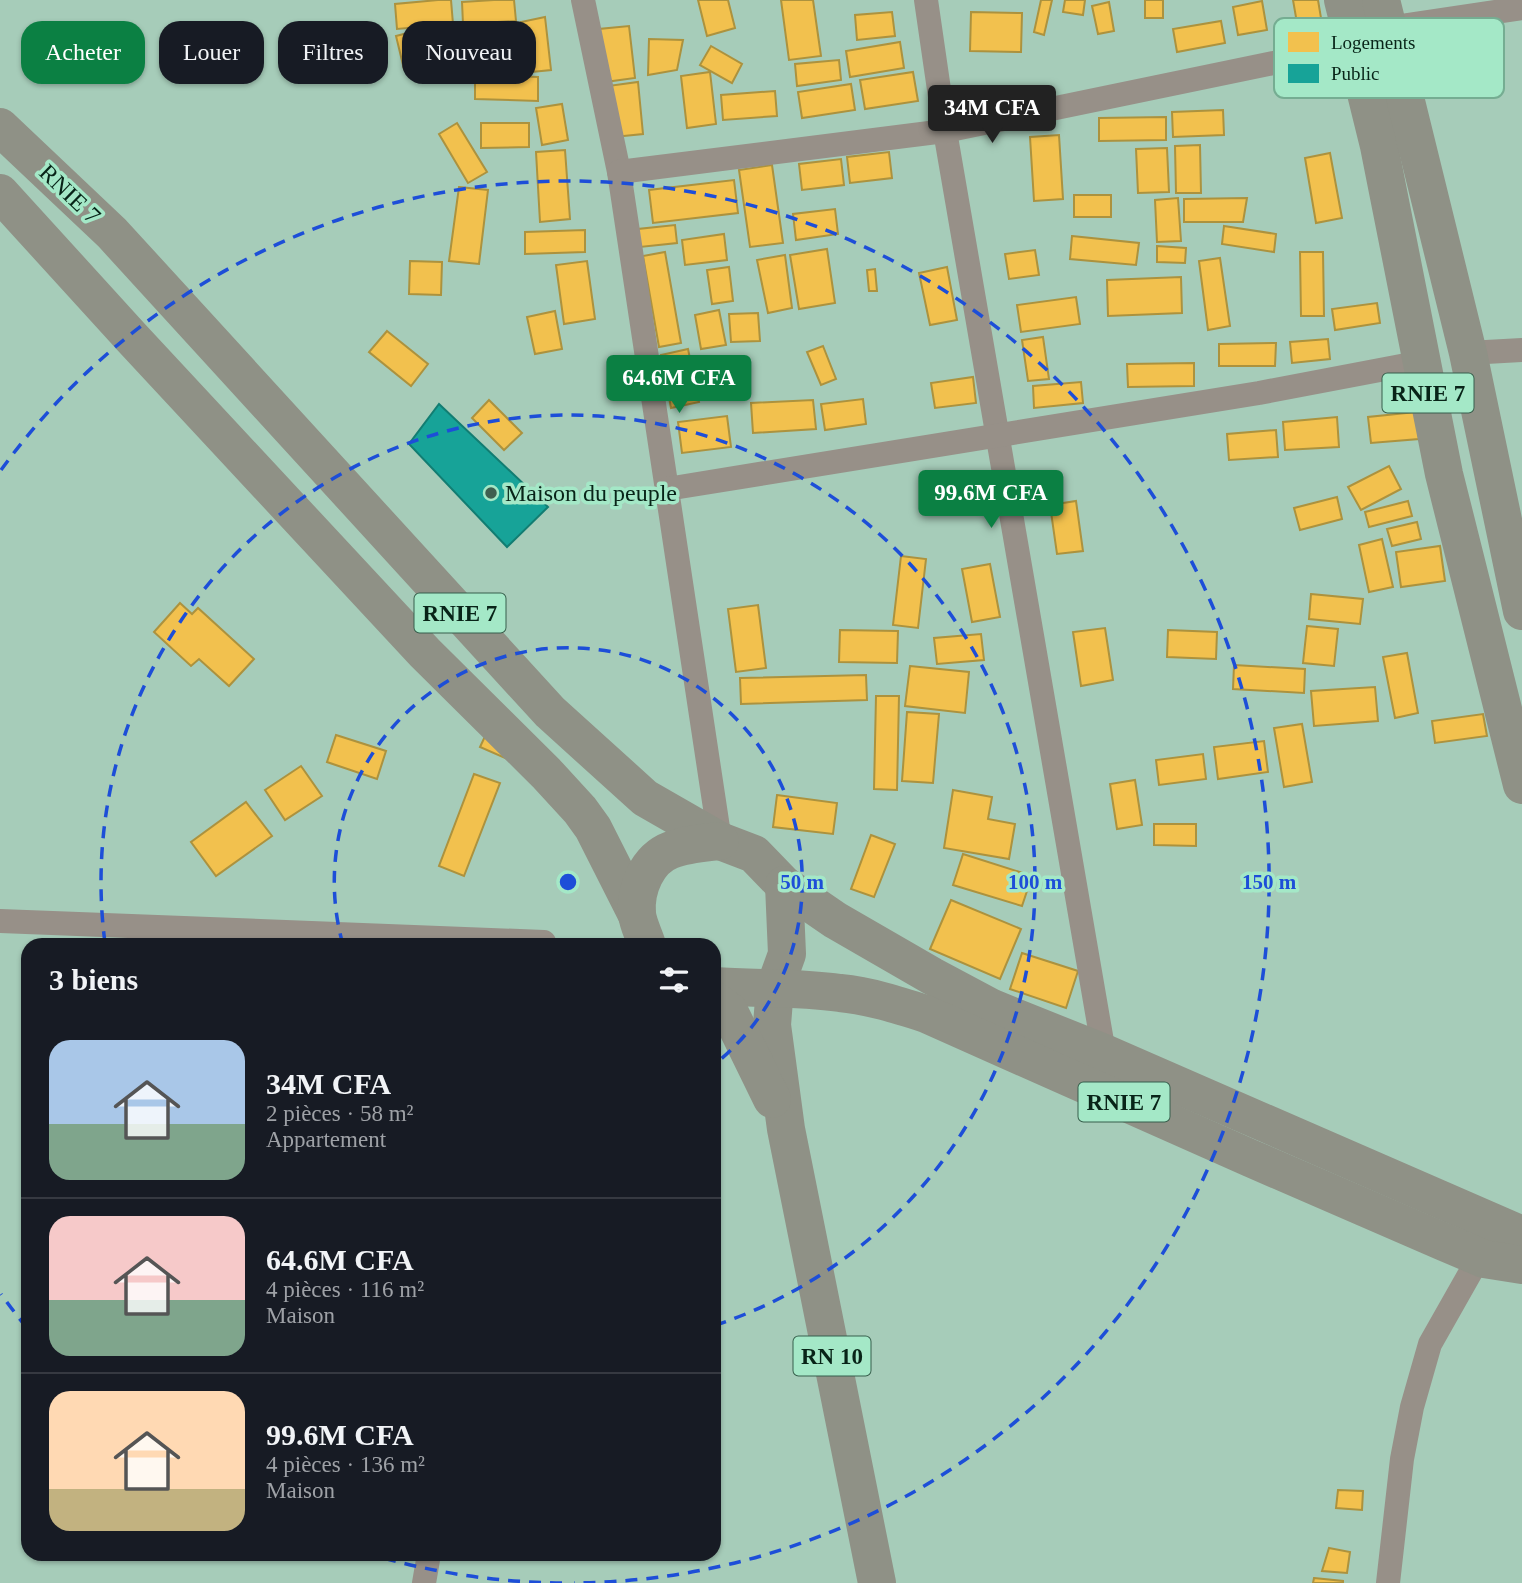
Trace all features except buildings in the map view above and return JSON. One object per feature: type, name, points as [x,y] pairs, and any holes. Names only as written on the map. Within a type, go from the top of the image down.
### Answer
[{"type":"main road","name":"RNIE 7","points":[[1343,0],[1347,18]]},
{"type":"main road","name":"RNIE 7","points":[[1367,98],[1444,474],[1522,785]]},
{"type":"main road","name":"RNIE 7","points":[[1405,98],[1468,353],[1522,611]]},
{"type":"main road","name":"RNIE 7","points":[[0,127],[112,233],[550,712],[645,798],[719,841],[754,854],[784,885],[835,920],[992,1007],[1522,1235]]},
{"type":"main road","name":"RNIE 7","points":[[0,193],[425,653],[580,810],[593,828],[642,930]]},
{"type":"main road","points":[[642,930],[639,888],[653,861],[668,851],[719,841]]},
{"type":"main road","name":"RN 10","points":[[784,885],[787,954],[775,987],[772,1025],[786,1129],[877,1583]]},
{"type":"main road","name":"RNIE 7","points":[[721,986],[758,989],[775,987],[852,995],[884,1001],[926,1014],[1484,1259],[1522,1265]]},
{"type":"main road","name":"RN 10","points":[[721,1005],[729,1011],[786,1129]]},
{"type":"street","points":[[583,0],[619,172],[719,841]]},
{"type":"street","points":[[926,0],[945,131],[1104,1053]]},
{"type":"street","points":[[1384,14],[1522,8]]},
{"type":"street","points":[[619,172],[945,131],[1274,62]]},
{"type":"street","points":[[1468,353],[1522,350]]},
{"type":"street","points":[[667,489],[1259,393],[1422,362]]},
{"type":"street","points":[[0,920],[445,938]]},
{"type":"street","points":[[1388,1583],[1402,1459],[1412,1408],[1430,1345],[1473,1268],[1484,1259],[1522,1273]]},
{"type":"street","points":[[424,1583],[428,1561]]},
{"type":"place","name":"Maison du peuple","points":[[491,493]]}]
